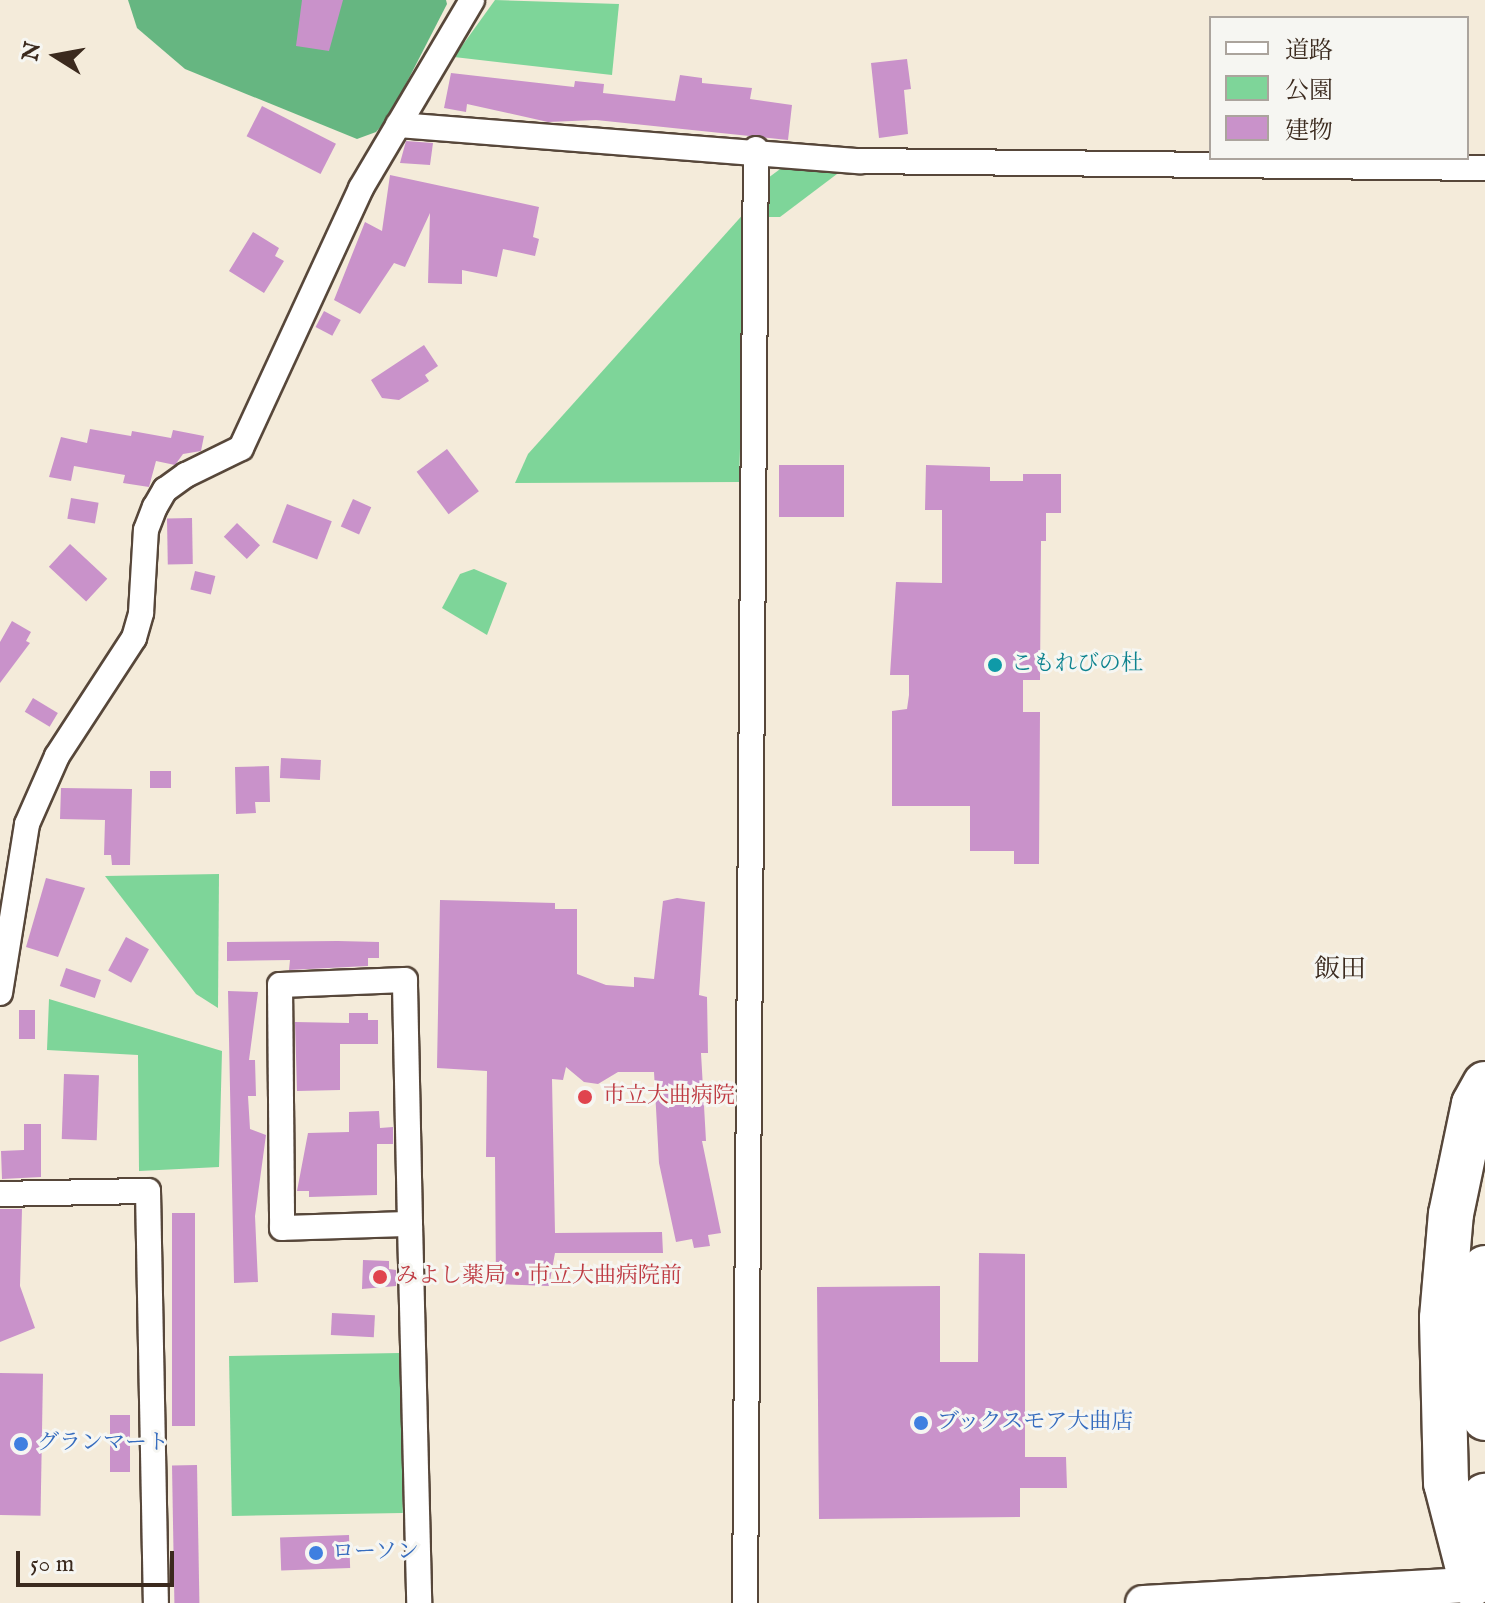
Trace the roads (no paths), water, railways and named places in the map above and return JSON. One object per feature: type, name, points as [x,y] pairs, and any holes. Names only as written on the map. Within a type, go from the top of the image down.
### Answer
[{"type":"highway","points":[[1479,1584],[1446,1483],[1442,1318],[1451,1214],[1481,1087]]},
{"type":"highway","points":[[1485,1268],[1485,1418]]},
{"type":"highway","points":[[1479,1584],[1485,1496]]},
{"type":"street","points":[[1,981],[27,824],[57,756],[134,638],[141,613],[146,530],[155,507],[165,490],[186,475],[241,448],[361,188],[472,0]]},
{"type":"street","points":[[398,125],[756,149],[860,161],[1485,168]]},
{"type":"street","points":[[745,1603],[756,149]]},
{"type":"street","points":[[410,1224],[282,1228],[280,985],[405,980],[419,1603]]},
{"type":"street","points":[[0,1194],[148,1191],[156,1603]]},
{"type":"street","points":[[1143,1603],[1479,1584]]},
{"type":"place","name":"こもれびの杜","points":[[995,665]]},
{"type":"place","name":"市立大曲病院","points":[[585,1097]]},
{"type":"place","name":"みよし薬局・市立大曲病院前","points":[[380,1277]]},
{"type":"place","name":"ブックスモア大曲店","points":[[921,1423]]},
{"type":"place","name":"グランマート","points":[[21,1444]]},
{"type":"place","name":"ローソン","points":[[316,1553]]},
{"type":"district","name":"飯田","points":[[1340,970]]}]
